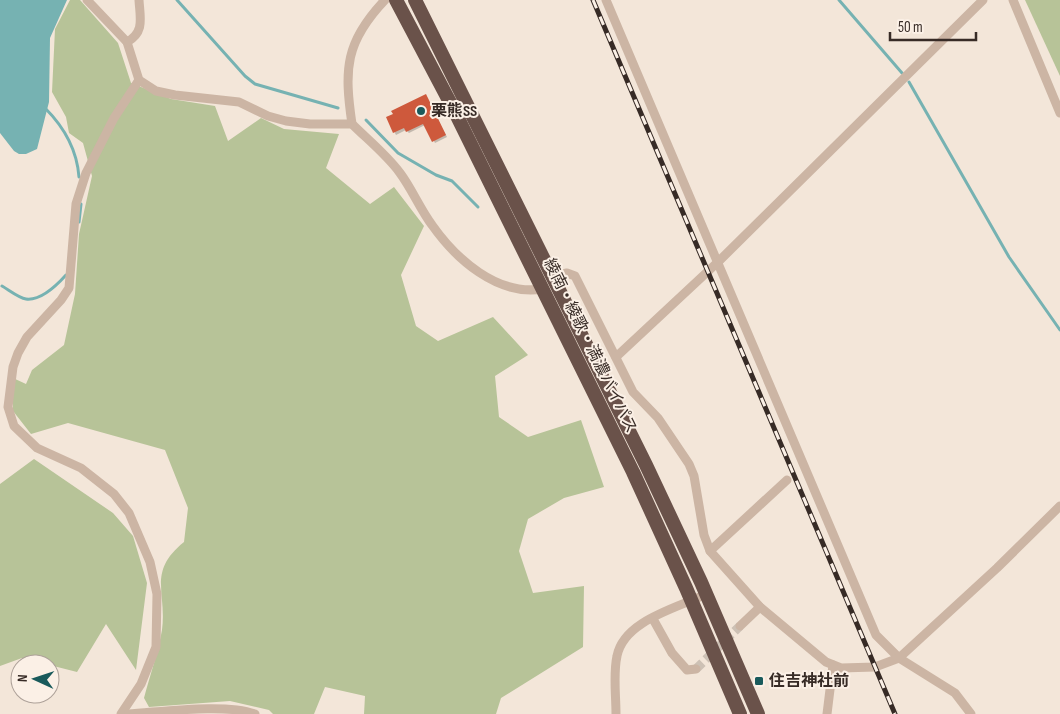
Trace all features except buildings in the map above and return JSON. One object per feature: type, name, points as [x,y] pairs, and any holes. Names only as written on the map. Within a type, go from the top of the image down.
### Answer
[{"type":"highway","name":"綾南・綾歌・満濃バイパス","points":[[396,0],[453,108],[632,472],[692,601],[740,714]]},
{"type":"highway","name":"綾南・綾歌・満濃バイパス","points":[[415,0],[646,465],[706,594],[758,714]]},
{"type":"street","points":[[87,0],[128,42],[139,80],[156,91],[174,96],[221,98],[240,102],[268,116],[286,121],[310,124],[352,124]]},
{"type":"street","points":[[128,42],[136,37],[141,25],[139,0]]},
{"type":"street","points":[[385,0],[364,23],[347,70],[347,90],[352,124],[399,172],[432,225],[466,263],[492,280],[509,287],[530,291],[542,289]]},
{"type":"street","points":[[606,0],[719,261],[876,634],[899,658],[955,693],[971,714]]},
{"type":"street","points":[[616,358],[719,261],[984,0]]},
{"type":"street","points":[[1013,0],[1060,113]]},
{"type":"street","points":[[121,714],[141,684],[156,647],[157,594],[150,562],[129,513],[114,494],[81,468],[37,448],[14,426],[8,408],[12,374],[18,353],[27,337],[61,300],[68,288],[76,204],[86,173],[114,118],[139,80]]},
{"type":"street","points":[[553,276],[567,273],[575,276],[633,392],[658,418],[690,464],[694,476],[704,535],[710,551],[760,607],[826,662],[856,669],[875,667],[899,658],[997,568],[1060,506]]},
{"type":"street","points":[[710,551],[787,480]]},
{"type":"street","points":[[616,714],[616,665],[619,650],[633,630],[653,618],[706,594]]},
{"type":"street","points":[[740,626],[760,607]]},
{"type":"street","points":[[653,618],[672,653],[687,670],[696,669]]},
{"type":"street","points":[[827,714],[833,665]]},
{"type":"street","points":[[128,714],[217,710],[253,714]]},
{"type":"green space","points":[[70,0],[80,0],[118,43],[131,83],[171,99],[215,106],[228,141],[261,118],[284,129],[339,134],[326,168],[370,204],[394,187],[424,226],[401,275],[416,326],[438,341],[493,317],[528,355],[495,376],[499,417],[528,437],[581,420],[604,487],[564,498],[528,519],[519,551],[533,593],[584,586],[583,647],[501,698],[496,714],[364,714],[365,696],[325,687],[314,714],[273,714],[269,710],[230,701],[149,707],[144,698],[162,630],[162,573],[173,553],[184,542],[188,508],[165,450],[68,423],[31,434],[13,411],[13,378],[26,384],[32,370],[64,345],[75,294],[79,234],[92,176],[83,143],[69,133],[66,117],[52,92],[55,29]]},
{"type":"green space","points":[[1025,0],[1060,0],[1060,76]]},
{"type":"green space","points":[[34,459],[113,513],[133,536],[147,583],[136,670],[106,624],[77,672],[60,668],[60,654],[10,654],[10,662],[0,666],[0,484]]},
{"type":"water","points":[[0,0],[67,0],[50,38],[49,102],[37,149],[26,154],[19,154],[14,151],[0,133]]},
{"type":"waterway","points":[[177,0],[245,76],[255,84],[338,108]]},
{"type":"waterway","points":[[839,0],[902,73]]},
{"type":"waterway","points":[[909,82],[1009,257],[1060,330]]},
{"type":"waterway","points":[[45,108],[64,131],[76,158],[79,177]]},
{"type":"waterway","points":[[366,120],[398,153],[436,175],[452,181],[478,207]]},
{"type":"waterway","points":[[79,222],[81,204]]},
{"type":"waterway","points":[[2,286],[20,297],[32,299],[48,292],[66,275]]},
{"type":"tunnel","points":[[696,669],[740,626]]},
{"type":"railway","points":[[593,0],[895,714]]},
{"type":"place","name":"栗熊SS","points":[[421,111]]},
{"type":"place","name":"住吉神社前","points":[[759,681]]}]
